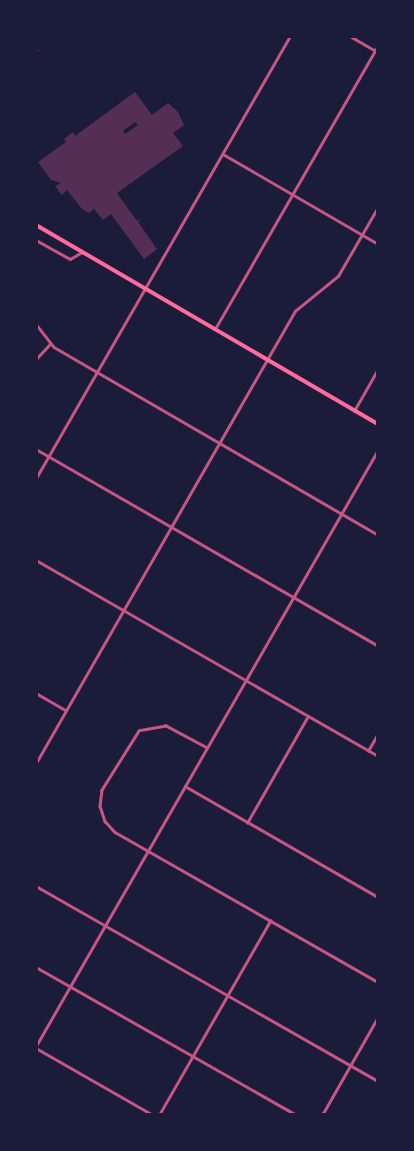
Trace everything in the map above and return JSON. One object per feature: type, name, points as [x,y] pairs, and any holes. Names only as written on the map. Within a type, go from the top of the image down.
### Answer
[{"type":"main road","points":[[36,225],[378,424]]},
{"type":"street","points":[[36,478],[290,36]]},
{"type":"street","points":[[350,36],[376,51]]},
{"type":"street","points":[[214,329],[378,45]]},
{"type":"street","points":[[223,154],[378,244]]},
{"type":"street","points":[[36,763],[297,307],[338,276],[378,207]]},
{"type":"street","points":[[36,240],[70,259],[82,252]]},
{"type":"street","points":[[36,324],[50,344],[378,535]]},
{"type":"street","points":[[36,359],[50,344]]},
{"type":"street","points":[[354,410],[378,369]]},
{"type":"street","points":[[36,449],[50,455],[378,646]]},
{"type":"street","points":[[153,1115],[36,1047],[378,450]]},
{"type":"street","points":[[36,560],[378,756]]},
{"type":"street","points":[[36,693],[66,710]]},
{"type":"street","points":[[247,823],[308,716]]},
{"type":"street","points":[[206,748],[171,728],[149,727],[128,742],[104,785],[99,801],[105,822],[148,851],[378,982]]},
{"type":"street","points":[[368,751],[378,734]]},
{"type":"street","points":[[185,786],[378,897]]},
{"type":"street","points":[[36,886],[228,994],[378,1082]]},
{"type":"street","points":[[159,1115],[270,921]]},
{"type":"street","points":[[36,967],[296,1115]]},
{"type":"street","points":[[322,1115],[378,1017]]},
{"type":"building","points":[[135,92],[152,115],[168,103],[178,112],[184,125],[173,133],[183,146],[117,193],[137,221],[142,218],[138,222],[157,249],[144,259],[111,214],[103,220],[94,209],[89,213],[82,209],[67,190],[62,195],[55,186],[61,183],[51,180],[38,162],[66,142],[64,139],[73,132],[75,136]],"holes":[[[135,122],[138,125],[125,134],[123,131]]]}]
